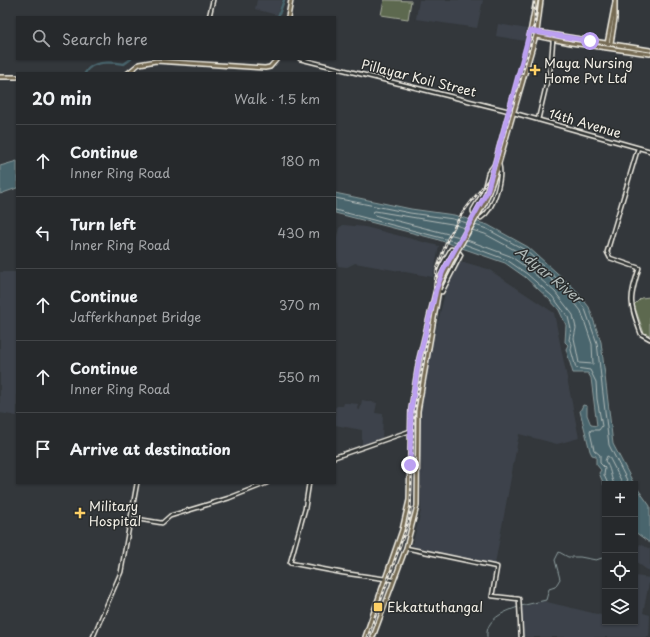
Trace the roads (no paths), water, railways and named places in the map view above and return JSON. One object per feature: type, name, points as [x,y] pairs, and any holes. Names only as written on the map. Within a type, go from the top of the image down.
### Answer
[{"type":"main road","points":[[288,16],[291,0]]},
{"type":"main road","points":[[497,164],[530,31],[536,0]]},
{"type":"main road","points":[[366,637],[402,530],[409,500],[411,409],[419,359],[437,290],[439,283],[485,197],[495,170],[514,113],[536,34],[541,0]]},
{"type":"main road","points":[[611,42],[615,1]]},
{"type":"main road","points":[[608,48],[611,42],[616,7],[615,1]]},
{"type":"main road","points":[[530,31],[553,40],[611,42],[650,50]]},
{"type":"main road","points":[[536,34],[608,48],[650,54]]},
{"type":"main road","points":[[129,72],[139,64],[156,61],[265,68],[270,67],[276,60]]},
{"type":"main road","points":[[0,77],[16,77]]},
{"type":"main road","points":[[373,637],[406,548],[417,506],[418,411],[437,290]]},
{"type":"street","points":[[209,16],[213,0]]},
{"type":"street","points":[[538,120],[551,65],[553,40]]},
{"type":"street","points":[[206,60],[207,65]]},
{"type":"street","name":"Pillayar Koil Street","points":[[304,60],[509,111]]},
{"type":"street","name":"14th Avenue","points":[[514,113],[650,151]]},
{"type":"street","points":[[638,148],[607,252],[610,258],[639,268],[630,295],[630,303],[642,334],[649,339]]},
{"type":"street","points":[[497,164],[501,172],[498,187],[487,212],[481,218],[473,212],[473,210],[483,193],[488,174],[497,164]]},
{"type":"street","points":[[451,249],[458,250],[461,254],[442,292],[437,290],[436,279],[447,256],[451,249]]},
{"type":"street","points":[[336,458],[410,431]]},
{"type":"street","points":[[93,637],[121,572],[137,484]]},
{"type":"street","points":[[131,518],[162,523],[170,516],[228,498],[264,484]]},
{"type":"street","points":[[309,484],[305,509],[290,563],[393,580]]},
{"type":"street","points":[[406,548],[497,567],[492,596],[519,599],[521,637]]},
{"type":"water","points":[[16,161],[16,188],[0,194],[0,166]]},
{"type":"water","name":"Adyar River","points":[[336,193],[411,209],[454,215],[488,225],[528,247],[574,288],[589,307],[601,342],[613,444],[632,481],[602,481],[599,473],[601,470],[596,464],[596,456],[592,455],[590,451],[580,411],[583,405],[587,406],[587,415],[591,425],[597,426],[591,378],[588,373],[573,373],[566,349],[568,345],[565,342],[566,325],[559,310],[525,277],[505,263],[436,239],[336,213]]},
{"type":"water","points":[[638,489],[650,506],[650,543],[638,534]]},
{"type":"waterway","points":[[278,16],[284,0]]},
{"type":"waterway","points":[[86,72],[92,66],[97,64],[124,64],[130,60]]},
{"type":"waterway","points":[[521,606],[546,600],[549,589],[555,587],[560,579],[555,560],[559,552],[568,557],[580,557],[596,560],[602,558]]},
{"type":"waterway","points":[[487,637],[489,625],[496,617],[518,607]]},
{"type":"railway","points":[[368,637],[410,517],[414,412],[429,330],[437,269],[448,238],[461,215],[488,180],[495,164],[532,39],[535,20],[534,0]]},
{"type":"place","name":"Maya Nursing Home Pvt Ltd","points":[[535,70]]},
{"type":"place","name":"Military Hospital","points":[[80,513]]},
{"type":"place","name":"Ekkattuthangal","points":[[378,607]]}]
